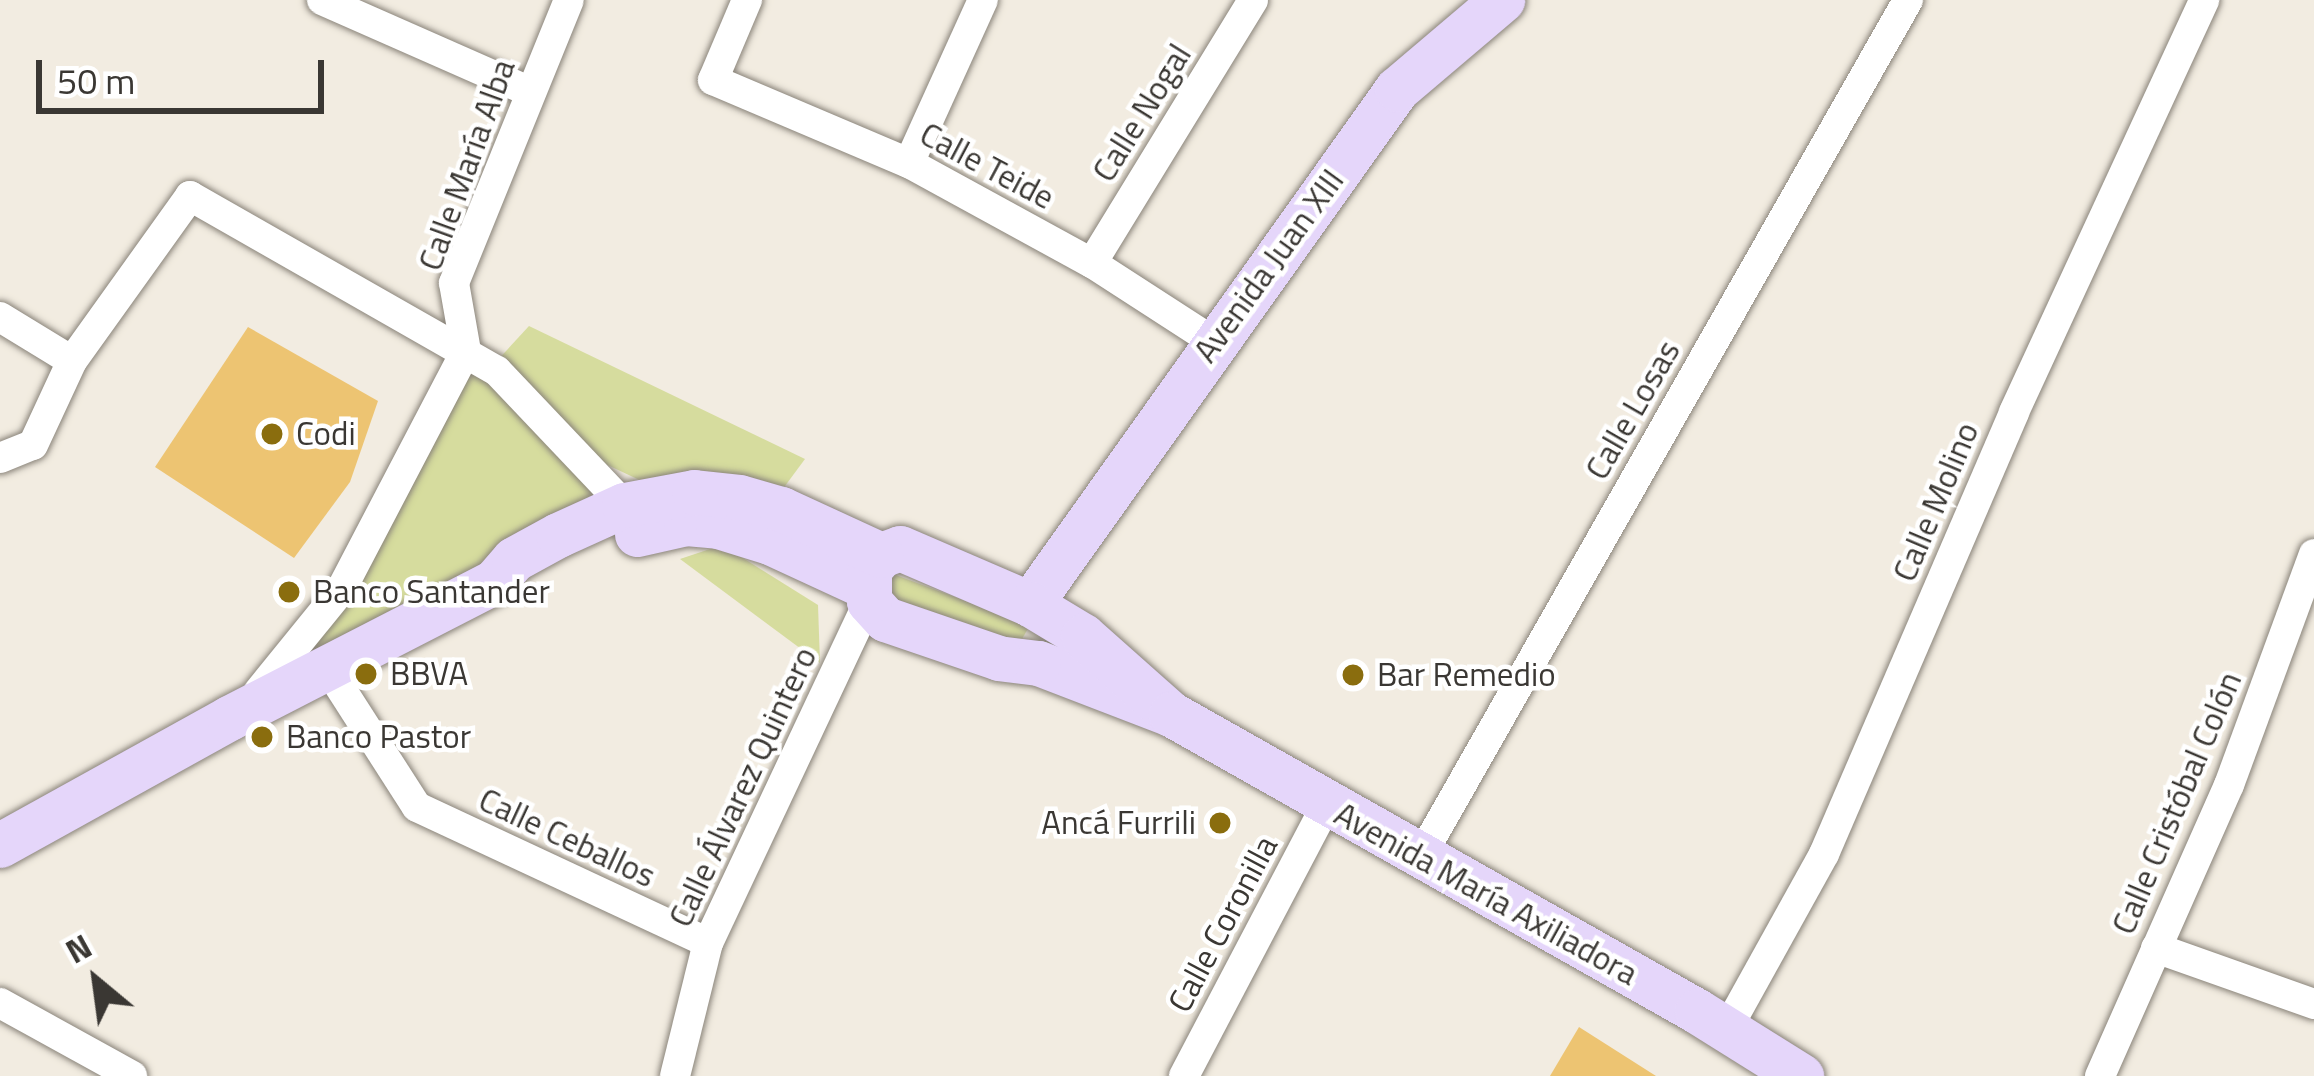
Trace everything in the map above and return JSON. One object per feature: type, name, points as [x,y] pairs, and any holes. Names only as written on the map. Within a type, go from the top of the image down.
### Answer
[{"type":"street","points":[[322,0],[531,92]]},
{"type":"street","name":"Calle María Alba","points":[[466,352],[454,283],[569,0]]},
{"type":"street","name":"Calle Teide","points":[[747,0],[713,80],[909,163],[1092,263],[1214,342]]},
{"type":"street","points":[[909,163],[983,0]]},
{"type":"street","name":"Calle Nogal","points":[[1092,263],[1253,0]]},
{"type":"street","name":"Avenida Juan XIII","points":[[1052,632],[1065,557],[1214,342],[1397,88],[1502,0]]},
{"type":"street","name":"Calle Losas","points":[[1421,856],[1908,0]]},
{"type":"street","name":"Calle Molino","points":[[1727,1029],[1824,854],[2014,412],[2204,0]]},
{"type":"street","points":[[0,458],[33,446],[72,361],[190,196],[497,371],[624,505]]},
{"type":"street","points":[[0,317],[72,361]]},
{"type":"street","points":[[229,718],[283,667],[340,590],[466,352]]},
{"type":"street","points":[[0,845],[229,718],[494,582],[514,559],[624,505],[694,492],[781,508],[872,581],[884,619],[999,658],[1052,632]]},
{"type":"street","points":[[494,582],[521,583],[587,550],[686,523],[745,533],[872,581]]},
{"type":"street","points":[[872,581],[900,548],[980,578],[1052,632]]},
{"type":"street","name":"Calle Cristóbal Colón","points":[[2100,1076],[2229,785],[2314,554]]},
{"type":"street","points":[[980,578],[1018,578],[1065,557]]},
{"type":"street","points":[[1052,632],[1065,557]]},
{"type":"street","name":"Calle Álvarez Quintero","points":[[675,1076],[708,943],[872,581]]},
{"type":"street","name":"Avenida María Axiliadora","points":[[1052,632],[1171,714],[1326,806],[1727,1029],[1801,1076]]},
{"type":"street","name":"Calle Ceballos","points":[[327,667],[417,807],[708,943]]},
{"type":"street","name":"Calle Coronilla","points":[[1184,1076],[1326,806]]},
{"type":"street","points":[[2156,948],[2314,1004]]},
{"type":"street","points":[[0,1003],[132,1076]]},
{"type":"green space","points":[[529,326],[805,459],[785,486],[648,484],[584,454],[494,364]]},
{"type":"green space","points":[[469,364],[600,499],[292,667]]},
{"type":"green space","points":[[722,545],[818,605],[820,663],[680,559]]},
{"type":"green space","points":[[893,574],[1030,625],[1018,646],[886,595]]},
{"type":"building","name":"Codi","points":[[248,327],[378,401],[350,482],[294,558],[155,467]]},
{"type":"building","points":[[1579,1027],[1656,1076],[1550,1076]]},
{"type":"place","name":"Codi","points":[[272,434]]},
{"type":"place","name":"Banco Santander","points":[[289,592]]},
{"type":"place","name":"BBVA","points":[[366,674]]},
{"type":"place","name":"Bar Remedio","points":[[1353,675]]},
{"type":"place","name":"Banco Pastor","points":[[262,737]]},
{"type":"place","name":"Ancá Furrili","points":[[1220,823]]}]
